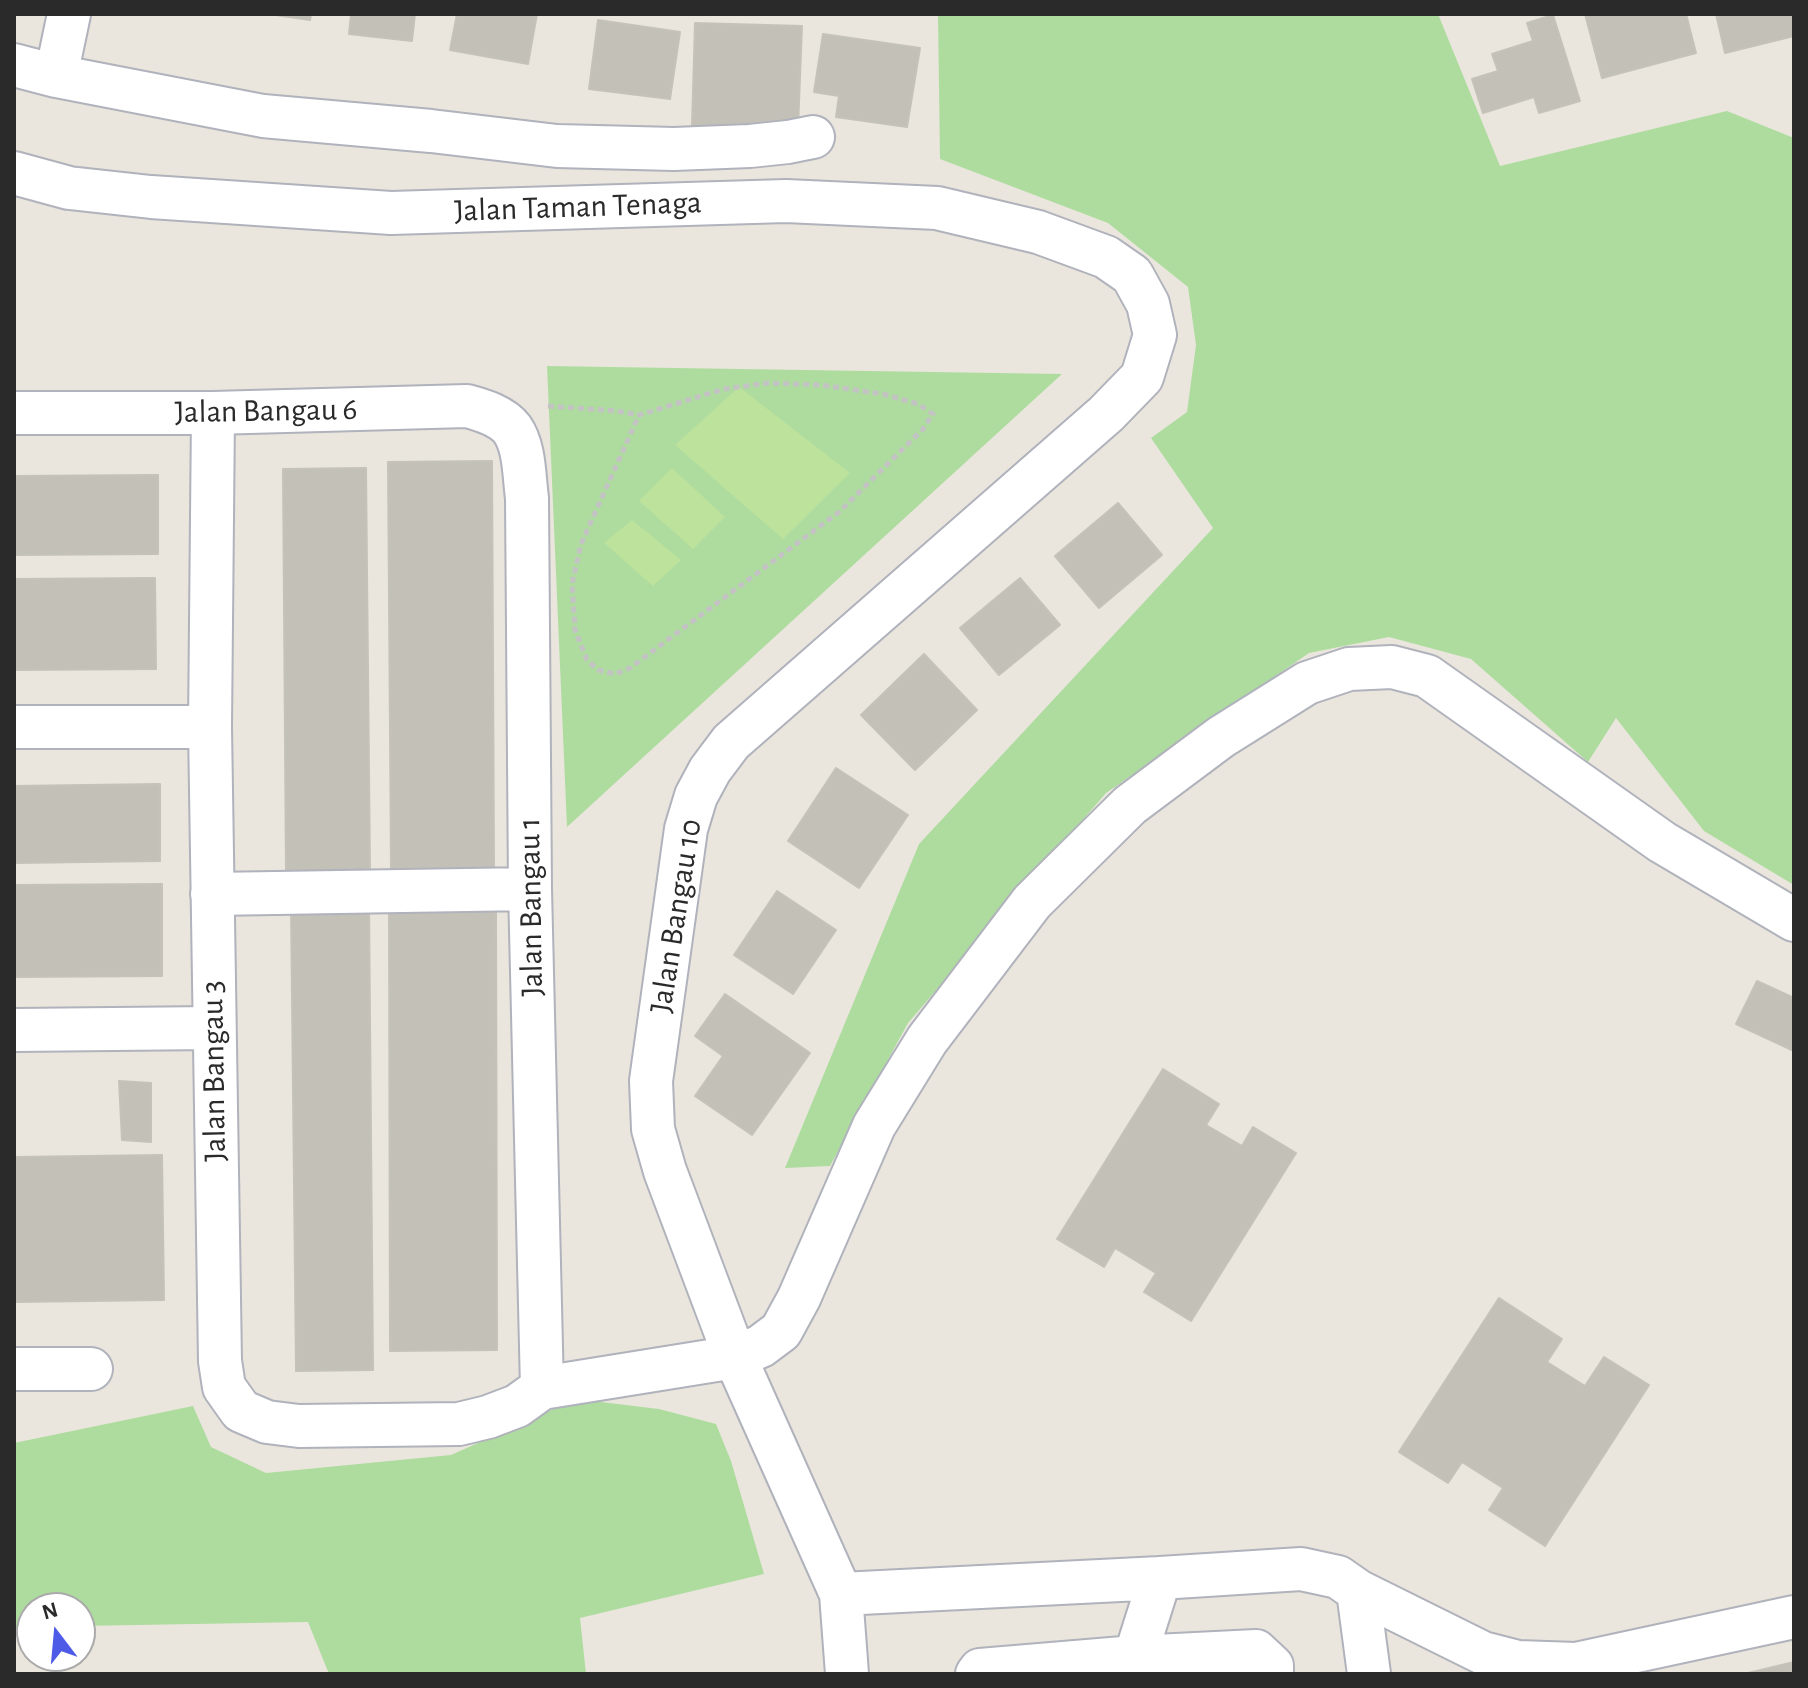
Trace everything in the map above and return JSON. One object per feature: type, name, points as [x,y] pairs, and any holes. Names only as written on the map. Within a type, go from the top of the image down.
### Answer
[{"type":"street","points":[[56,76],[69,14]]},
{"type":"street","points":[[14,65],[263,116],[557,146],[674,149],[762,145],[813,137]]},
{"type":"street","name":"Jalan Taman Tenaga","points":[[14,173],[69,188],[151,197],[391,213],[786,201],[937,208],[1038,232],[1106,257],[1132,275]]},
{"type":"street","name":"Jalan Bangau 10","points":[[847,1674],[841,1594],[735,1357],[665,1171],[653,1129],[651,1081],[686,829],[696,796],[731,742],[1094,424],[1142,377],[1155,335],[1148,304],[1132,275]]},
{"type":"street","name":"Jalan Bangau 6","points":[[14,413],[213,413],[467,406],[489,413],[511,428]]},
{"type":"street","name":"Jalan Bangau 3","points":[[213,413],[210,727],[213,1028],[220,1361],[224,1387],[241,1411],[267,1422],[299,1426],[459,1424],[517,1406],[542,1388]]},
{"type":"street","name":"Jalan Bangau 1","points":[[511,428],[520,448],[527,498],[530,889],[542,1388]]},
{"type":"street","points":[[542,1388],[735,1357],[761,1346],[781,1331],[799,1298],[874,1126],[927,1040],[1032,902],[1130,805],[1221,737],[1307,683],[1349,669],[1392,667],[1427,676],[1662,842],[1794,920]]},
{"type":"street","points":[[14,727],[210,727]]},
{"type":"street","points":[[212,894],[530,889]]},
{"type":"street","points":[[14,1030],[213,1028]]},
{"type":"street","points":[[14,1369],[91,1369]]},
{"type":"street","points":[[841,1594],[1301,1569],[1338,1577],[1358,1591],[1483,1653],[1518,1662],[1576,1664],[1794,1617]]},
{"type":"street","points":[[1115,1664],[1160,1578]]},
{"type":"street","points":[[1358,1591],[1369,1674]]},
{"type":"street","points":[[977,1674],[980,1670],[1115,1664],[1256,1651],[1272,1666],[1272,1674]]},
{"type":"path","points":[[548,406],[639,415],[724,389],[768,383],[821,385],[883,394],[918,404],[933,414],[923,429],[839,512],[630,668],[615,674],[598,670],[587,660],[575,630],[572,584],[581,544],[639,415]]},
{"type":"green space","points":[[938,14],[1438,14],[1500,166],[1727,111],[1794,138],[1794,885],[1704,831],[1616,718],[1588,762],[1471,659],[1389,637],[1309,653],[1106,793],[908,1023],[830,1166],[785,1168],[919,844],[1213,528],[1151,438],[1187,412],[1196,345],[1188,287],[1108,223],[940,159]]},
{"type":"green space","points":[[547,366],[1062,374],[567,827]]},
{"type":"green space","points":[[739,387],[850,473],[783,539],[675,445]]},
{"type":"green space","points":[[672,468],[725,517],[693,549],[639,501]]},
{"type":"green space","points":[[632,520],[681,560],[653,586],[604,543]]},
{"type":"green space","points":[[576,1399],[659,1409],[716,1424],[731,1461],[764,1574],[580,1618],[586,1674],[329,1674],[308,1622],[96,1626],[96,1592],[16,1592],[14,1629],[14,1443],[193,1406],[211,1447],[266,1473],[451,1455]]},
{"type":"building","points":[[269,14],[311,14],[310,20]]},
{"type":"building","points":[[351,14],[415,14],[412,41],[349,34]]},
{"type":"building","points":[[457,14],[537,14],[528,64],[450,50]]},
{"type":"building","points":[[1585,14],[1686,14],[1696,53],[1602,78]]},
{"type":"building","points":[[1716,14],[1794,14],[1794,36],[1725,53]]},
{"type":"building","points":[[1553,15],[1580,101],[1539,113],[1534,97],[1483,113],[1472,79],[1498,71],[1492,54],[1533,41],[1527,23]]},
{"type":"building","points":[[598,20],[680,32],[670,99],[589,89]]},
{"type":"building","points":[[695,23],[802,26],[798,128],[692,125]]},
{"type":"building","points":[[823,34],[920,48],[907,127],[836,117],[839,96],[814,92]]},
{"type":"building","points":[[492,461],[494,868],[391,868],[388,462]]},
{"type":"building","points":[[366,468],[370,873],[286,874],[283,469]]},
{"type":"building","points":[[158,475],[158,554],[14,555],[14,476]]},
{"type":"building","points":[[1118,503],[1162,555],[1099,608],[1055,556]]},
{"type":"building","points":[[155,578],[156,669],[14,670],[14,579]]},
{"type":"building","points":[[1020,578],[1060,625],[999,675],[960,628]]},
{"type":"building","points":[[924,654],[977,710],[915,770],[861,715]]},
{"type":"building","points":[[836,768],[908,815],[859,888],[788,841]]},
{"type":"building","points":[[160,784],[160,861],[14,863],[14,786]]},
{"type":"building","points":[[162,884],[162,976],[14,977],[14,885]]},
{"type":"building","points":[[777,891],[836,930],[793,994],[734,955]]},
{"type":"building","points":[[496,899],[497,1350],[390,1351],[389,900]]},
{"type":"building","points":[[369,901],[373,1370],[296,1371],[291,903]]},
{"type":"building","points":[[1757,981],[1794,998],[1794,1051],[1736,1024]]},
{"type":"building","points":[[725,994],[810,1053],[752,1135],[695,1096],[723,1056],[695,1036]]},
{"type":"building","points":[[1163,1069],[1219,1104],[1206,1125],[1242,1146],[1253,1127],[1296,1153],[1191,1321],[1144,1292],[1156,1273],[1115,1248],[1104,1267],[1057,1239]]},
{"type":"building","points":[[119,1081],[151,1083],[151,1142],[122,1140]]},
{"type":"building","points":[[162,1155],[164,1300],[14,1302],[14,1157]]},
{"type":"building","points":[[1499,1298],[1562,1339],[1547,1362],[1585,1386],[1604,1357],[1649,1385],[1545,1546],[1489,1510],[1503,1488],[1462,1462],[1448,1483],[1399,1452]]},
{"type":"building","points":[[1794,1662],[1794,1674],[1744,1674]]}]
